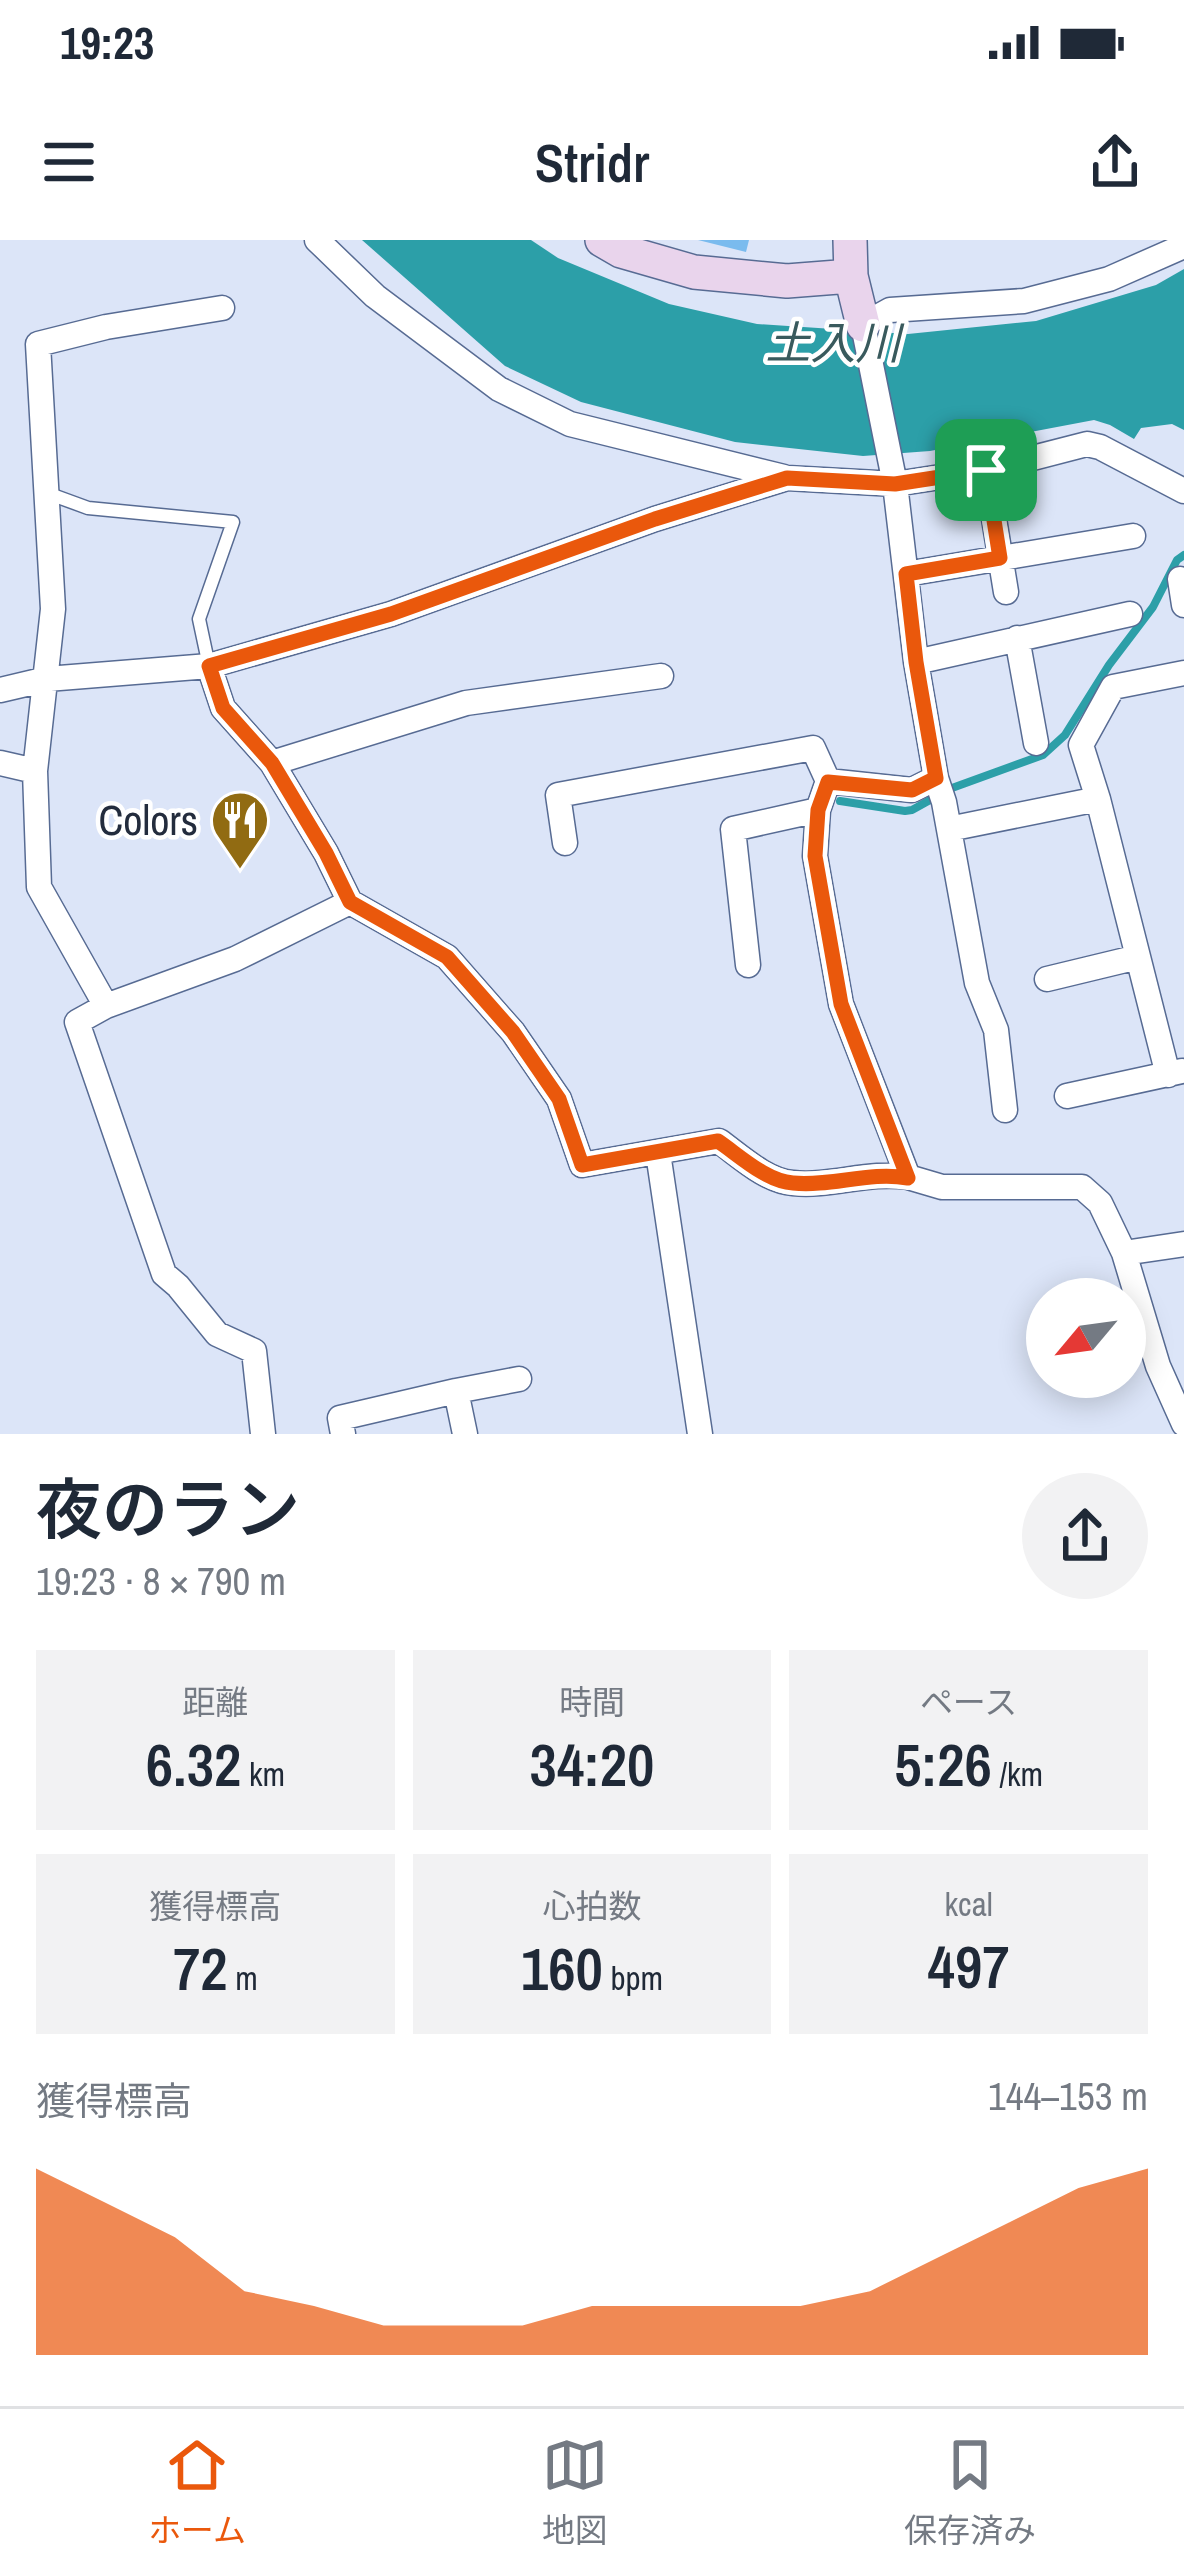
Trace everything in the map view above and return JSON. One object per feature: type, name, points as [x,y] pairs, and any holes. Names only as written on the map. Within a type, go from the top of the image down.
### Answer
[{"type":"street","points":[[317,240],[375,296],[499,389],[570,424],[787,478],[986,470],[1088,444],[1184,491]]},
{"type":"street","points":[[602,240],[621,251],[678,252],[694,272],[787,280],[850,276]]},
{"type":"street","points":[[850,240],[850,276],[893,477],[936,778],[977,982],[996,1030],[1005,1110]]},
{"type":"street","points":[[863,325],[890,310],[1024,301],[1109,279],[1184,245]]},
{"type":"street","points":[[106,1006],[39,887],[35,771],[53,609],[38,344],[106,327],[223,308]]},
{"type":"street","points":[[986,470],[1006,592]]},
{"type":"street","points":[[0,690],[47,679],[209,666],[391,614],[655,519],[787,478]]},
{"type":"street","points":[[906,574],[1133,536]]},
{"type":"street","points":[[1180,579],[1184,605]]},
{"type":"street","points":[[916,662],[1130,614]]},
{"type":"street","points":[[1017,638],[1036,743]]},
{"type":"street","points":[[209,666],[223,708],[272,763],[350,902],[447,957],[513,1032],[559,1099],[582,1165],[718,1141],[768,1175],[791,1184],[888,1174],[942,1187],[1082,1187],[1100,1203],[1124,1253],[1158,1366],[1184,1424]]},
{"type":"street","points":[[1067,1096],[1176,1073],[1138,957],[1081,746],[1113,687],[1184,673]]},
{"type":"street","points":[[272,763],[466,703],[661,676]]},
{"type":"street","points":[[565,843],[558,795],[813,748],[828,782],[818,810],[815,856],[841,1004],[908,1178]]},
{"type":"street","points":[[0,763],[35,771]]},
{"type":"street","points":[[828,782],[912,790],[936,778]]},
{"type":"street","points":[[949,829],[1098,800]]},
{"type":"street","points":[[748,965],[733,829],[818,810]]},
{"type":"street","points":[[263,1434],[254,1351],[217,1334],[164,1274],[77,1022],[106,1006],[236,959],[350,902]]},
{"type":"street","points":[[1047,980],[1138,957]]},
{"type":"street","points":[[658,1153],[700,1434]]},
{"type":"street","points":[[1124,1253],[1184,1244]]},
{"type":"street","points":[[343,1434],[340,1418],[519,1378]]},
{"type":"street","points":[[456,1391],[465,1434]]},
{"type":"lane","points":[[47,493],[88,508],[233,522],[199,620],[209,666]]},
{"type":"water","name":"土入川","points":[[362,240],[531,240],[558,258],[669,304],[757,324],[908,334],[1036,321],[1156,285],[1184,269],[1184,430],[1172,424],[1141,428],[1134,439],[1094,420],[930,451],[863,456],[735,442],[581,402],[505,366]]},
{"type":"building","points":[[698,240],[749,240],[746,252]]},
{"type":"waterway","points":[[952,788],[1043,755],[1065,735],[1184,555]]},
{"type":"waterway","points":[[840,801],[905,811],[930,800]]},
{"type":"place","name":"Colors","points":[[240,871]]},
{"type":"route","points":[[986,470],[1000,558],[906,574],[936,778],[912,790],[828,782],[818,810],[815,856],[841,1004],[908,1178],[888,1174],[791,1184],[768,1175],[718,1141],[582,1165],[559,1099],[513,1032],[447,957],[350,902],[272,763],[223,708],[209,666],[391,614],[655,519],[787,478],[895,484],[986,470]]}]
